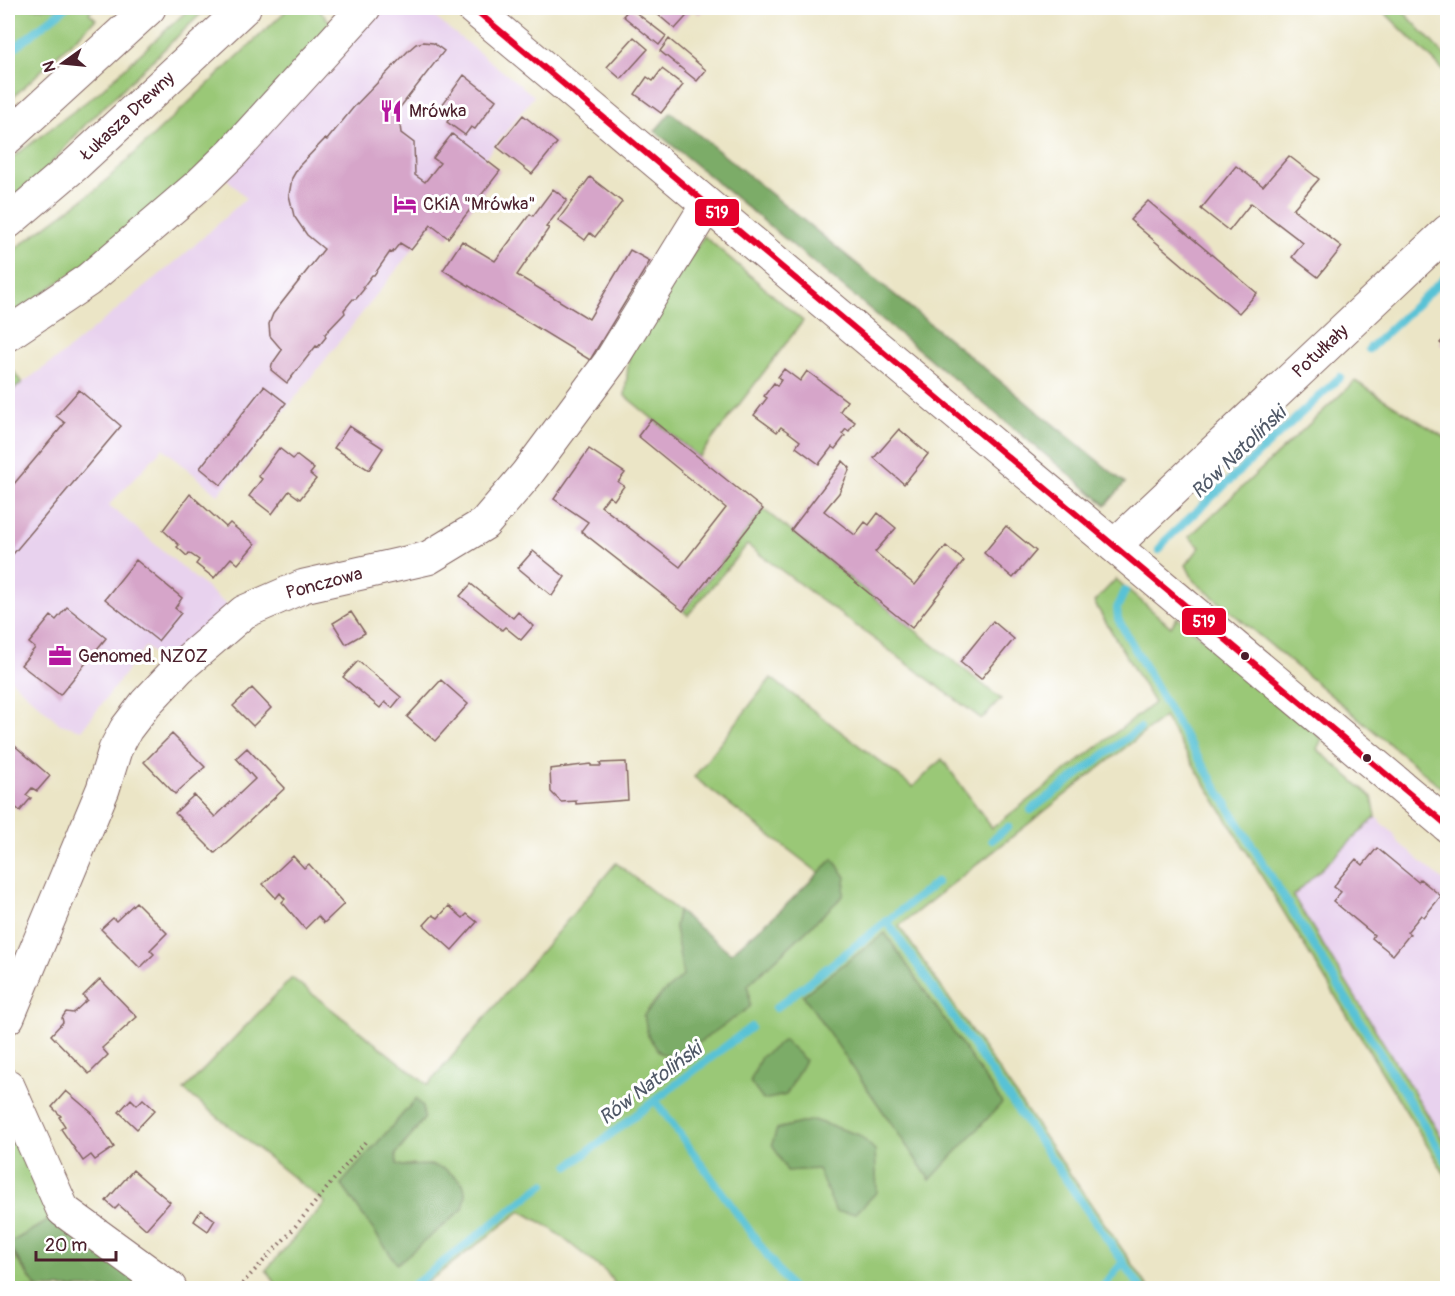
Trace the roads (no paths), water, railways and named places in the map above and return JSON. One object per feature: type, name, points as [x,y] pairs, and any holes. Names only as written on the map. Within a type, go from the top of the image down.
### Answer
[{"type":"street","points":[[8,137],[149,8]]},
{"type":"street","name":"Łukasza Drewny","points":[[8,222],[75,165],[244,8]]},
{"type":"street","points":[[8,334],[88,279],[199,185],[233,152],[364,8]]},
{"type":"street","points":[[473,8],[1448,826]]},
{"type":"street","name":"Ponczowa","points":[[8,1017],[103,789],[114,750],[126,729],[146,703],[179,669],[244,612],[304,586],[428,558],[484,524],[520,483],[610,362],[707,205]]},
{"type":"street","name":"Potułkały","points":[[1113,546],[1448,231]]},
{"type":"street","points":[[8,1086],[63,1210],[170,1288]]},
{"type":"waterway","points":[[8,53],[65,8]]},
{"type":"waterway","name":"Rów Natoliński","points":[[1369,349],[1448,275]]},
{"type":"waterway","name":"Rów Natoliński","points":[[1159,550],[1165,541],[1340,377]]},
{"type":"waterway","points":[[1125,591],[1117,608],[1118,619],[1175,720],[1448,1164]]},
{"type":"waterway","name":"Rów Natoliński","points":[[1031,810],[1140,728]]},
{"type":"waterway","name":"Rów Natoliński","points":[[992,840],[1008,827]]},
{"type":"waterway","name":"Rów Natoliński","points":[[776,1008],[937,882]]},
{"type":"waterway","points":[[886,920],[1141,1288]]},
{"type":"waterway","name":"Rów Natoliński","points":[[569,1166],[751,1027]]},
{"type":"waterway","points":[[655,1100],[791,1288]]},
{"type":"waterway","name":"Rów Natoliński","points":[[410,1288],[544,1184]]},
{"type":"waterway","points":[[1102,1288],[1123,1262]]},
{"type":"place","name":"Mrówka","points":[[391,111]]},
{"type":"place","name":"CKiA \"Mrówka\"","points":[[405,204]]},
{"type":"place","name":"Genomed. NZOZ","points":[[60,656]]}]
